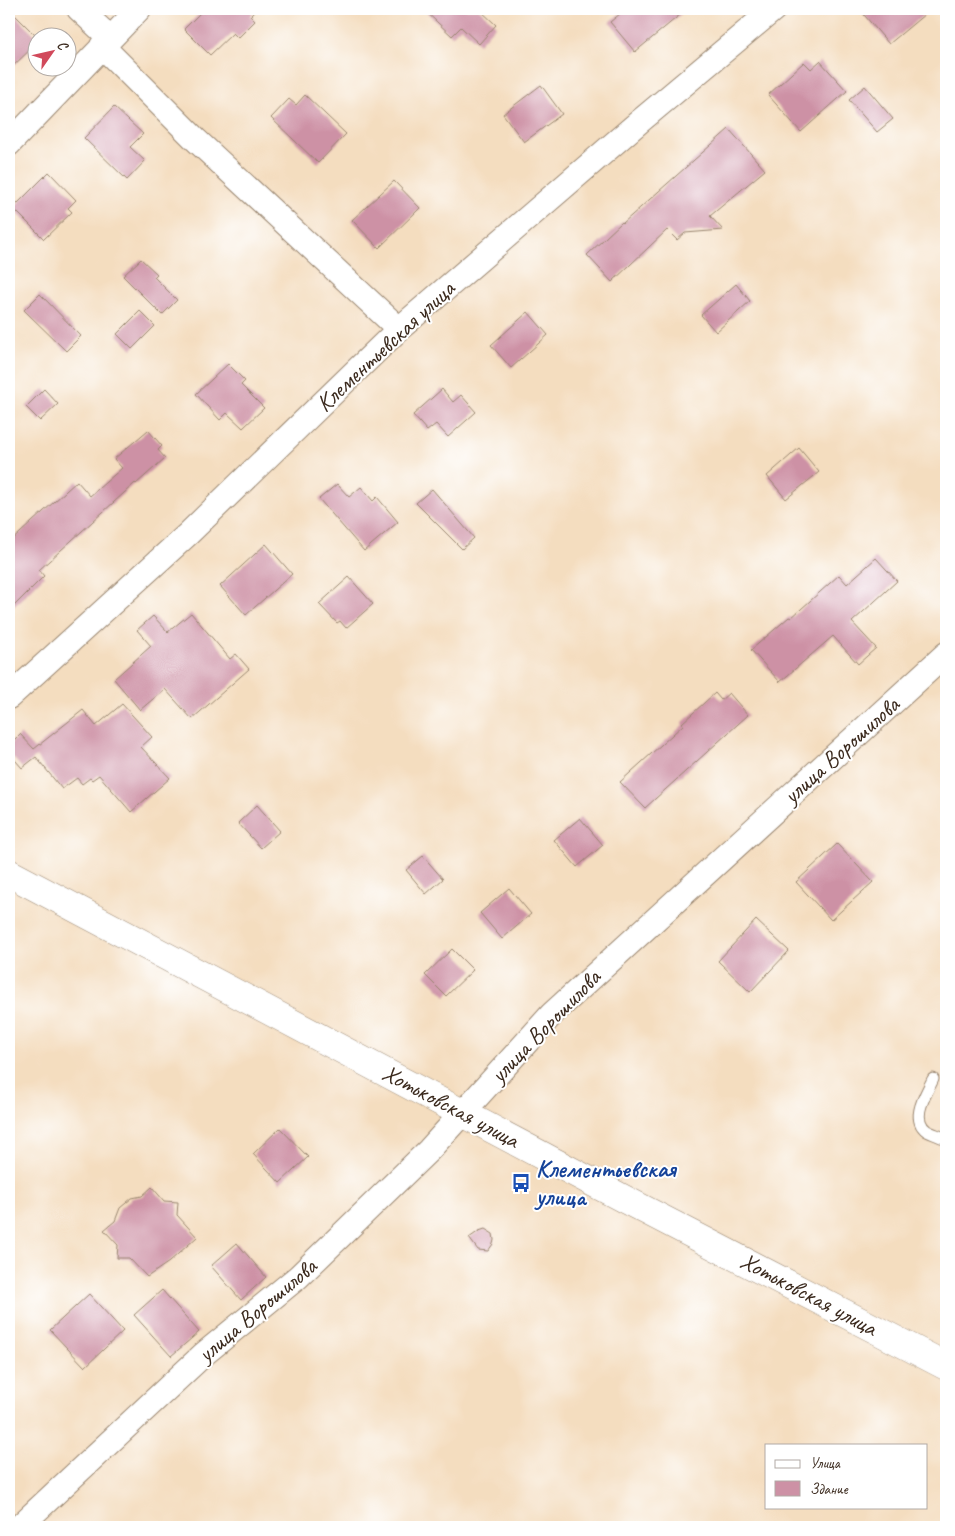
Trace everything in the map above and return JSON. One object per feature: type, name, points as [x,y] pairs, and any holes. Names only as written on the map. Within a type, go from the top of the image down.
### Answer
[{"type":"main road","name":"Хотьковская улица","points":[[9,873],[626,1200],[946,1366]]},
{"type":"street","points":[[80,9],[106,42],[195,139],[400,329]]},
{"type":"street","points":[[9,144],[139,9]]},
{"type":"street","name":"Клементьевская улица","points":[[9,697],[188,534],[400,329],[639,122],[774,9]]},
{"type":"street","name":"улица Ворошилова","points":[[19,1527],[204,1354],[311,1265],[429,1150],[552,1014],[946,654]]},
{"type":"lane","points":[[933,1079],[919,1109],[920,1122],[927,1130],[946,1139]]},
{"type":"building","points":[[9,9],[28,28],[28,52],[9,70]]},
{"type":"building","points":[[204,9],[257,9],[250,16],[255,21],[238,38],[233,33],[210,55],[184,29]]},
{"type":"building","points":[[423,9],[479,9],[496,25],[479,44],[461,27],[452,36]]},
{"type":"building","points":[[626,9],[687,9],[635,52],[610,22]]},
{"type":"building","points":[[859,9],[931,9],[889,44]]},
{"type":"building","points":[[820,61],[847,91],[801,132],[768,95],[804,62],[811,69]]},
{"type":"building","points":[[541,85],[562,114],[524,142],[503,114]]},
{"type":"building","points":[[865,86],[893,119],[877,132],[849,100]]},
{"type":"building","points":[[305,95],[346,134],[318,163],[271,118],[289,99],[296,105]]},
{"type":"building","points":[[114,107],[143,134],[130,147],[145,161],[127,180],[84,138]]},
{"type":"building","points":[[729,129],[765,170],[710,216],[723,230],[685,233],[677,240],[667,230],[612,282],[587,255]]},
{"type":"building","points":[[49,172],[76,200],[68,208],[72,212],[44,239],[13,208]]},
{"type":"building","points":[[394,181],[420,208],[379,248],[352,220]]},
{"type":"building","points":[[141,259],[157,274],[154,277],[177,300],[162,315],[123,276]]},
{"type":"building","points":[[736,284],[750,301],[716,332],[701,315]]},
{"type":"building","points":[[40,294],[81,336],[66,351],[24,310]]},
{"type":"building","points":[[140,311],[155,326],[132,349],[117,334]]},
{"type":"building","points":[[528,312],[548,335],[511,368],[491,345]]},
{"type":"building","points":[[228,364],[245,381],[241,385],[264,408],[243,428],[227,413],[220,420],[196,394]]},
{"type":"building","points":[[44,389],[58,404],[40,421],[26,407]]},
{"type":"building","points":[[442,389],[453,402],[461,395],[476,412],[448,437],[436,424],[427,431],[413,415]]},
{"type":"building","points":[[148,430],[162,446],[158,450],[165,458],[39,570],[44,576],[9,611],[9,543],[77,481],[90,496],[122,468],[114,459]]},
{"type":"building","points":[[799,448],[819,472],[786,499],[767,476]]},
{"type":"building","points":[[337,484],[349,497],[361,487],[373,501],[377,497],[398,522],[364,551],[319,499]]},
{"type":"building","points":[[432,489],[474,538],[462,549],[416,503]]},
{"type":"building","points":[[266,544],[292,574],[246,615],[220,586]]},
{"type":"building","points":[[876,558],[897,581],[852,622],[876,648],[858,664],[833,636],[780,682],[751,650],[789,617],[791,618],[839,575],[847,584]]},
{"type":"building","points":[[349,577],[373,604],[346,628],[340,621],[337,623],[319,604]]},
{"type":"building","points":[[191,613],[230,659],[236,654],[249,669],[192,719],[165,689],[140,710],[114,679],[151,646],[137,630],[153,616],[168,632]]},
{"type":"building","points":[[715,693],[721,700],[729,693],[748,715],[645,808],[620,782]]},
{"type":"building","points":[[122,704],[152,737],[141,747],[170,778],[131,812],[99,775],[92,780],[90,778],[82,784],[77,778],[62,789],[36,757],[22,768],[9,753],[9,745],[20,734],[34,749],[83,710],[96,726]]},
{"type":"building","points":[[257,805],[280,831],[261,848],[238,823]]},
{"type":"building","points":[[580,818],[603,845],[577,867],[554,840]]},
{"type":"building","points":[[837,844],[873,882],[831,920],[796,882]]},
{"type":"building","points":[[423,856],[443,879],[426,894],[406,870]]},
{"type":"building","points":[[509,888],[531,914],[502,939],[480,913]]},
{"type":"building","points":[[756,920],[789,951],[750,992],[718,961]]},
{"type":"building","points":[[452,949],[473,970],[446,996],[425,975]]},
{"type":"building","points":[[280,1128],[308,1157],[280,1183],[253,1154]]},
{"type":"building","points":[[152,1187],[164,1201],[178,1202],[177,1215],[197,1237],[169,1262],[147,1277],[129,1258],[117,1258],[118,1245],[104,1230],[115,1221],[120,1208],[132,1198],[142,1196]]},
{"type":"building","points":[[485,1229],[493,1234],[494,1240],[488,1251],[478,1250],[469,1238]]},
{"type":"building","points":[[237,1243],[266,1277],[241,1300],[211,1266]]},
{"type":"building","points":[[162,1290],[199,1332],[171,1356],[134,1315]]},
{"type":"building","points":[[89,1294],[123,1331],[85,1367],[50,1330]]},
{"type":"place","name":"Клементьевская улица","points":[[521,1183]]}]
